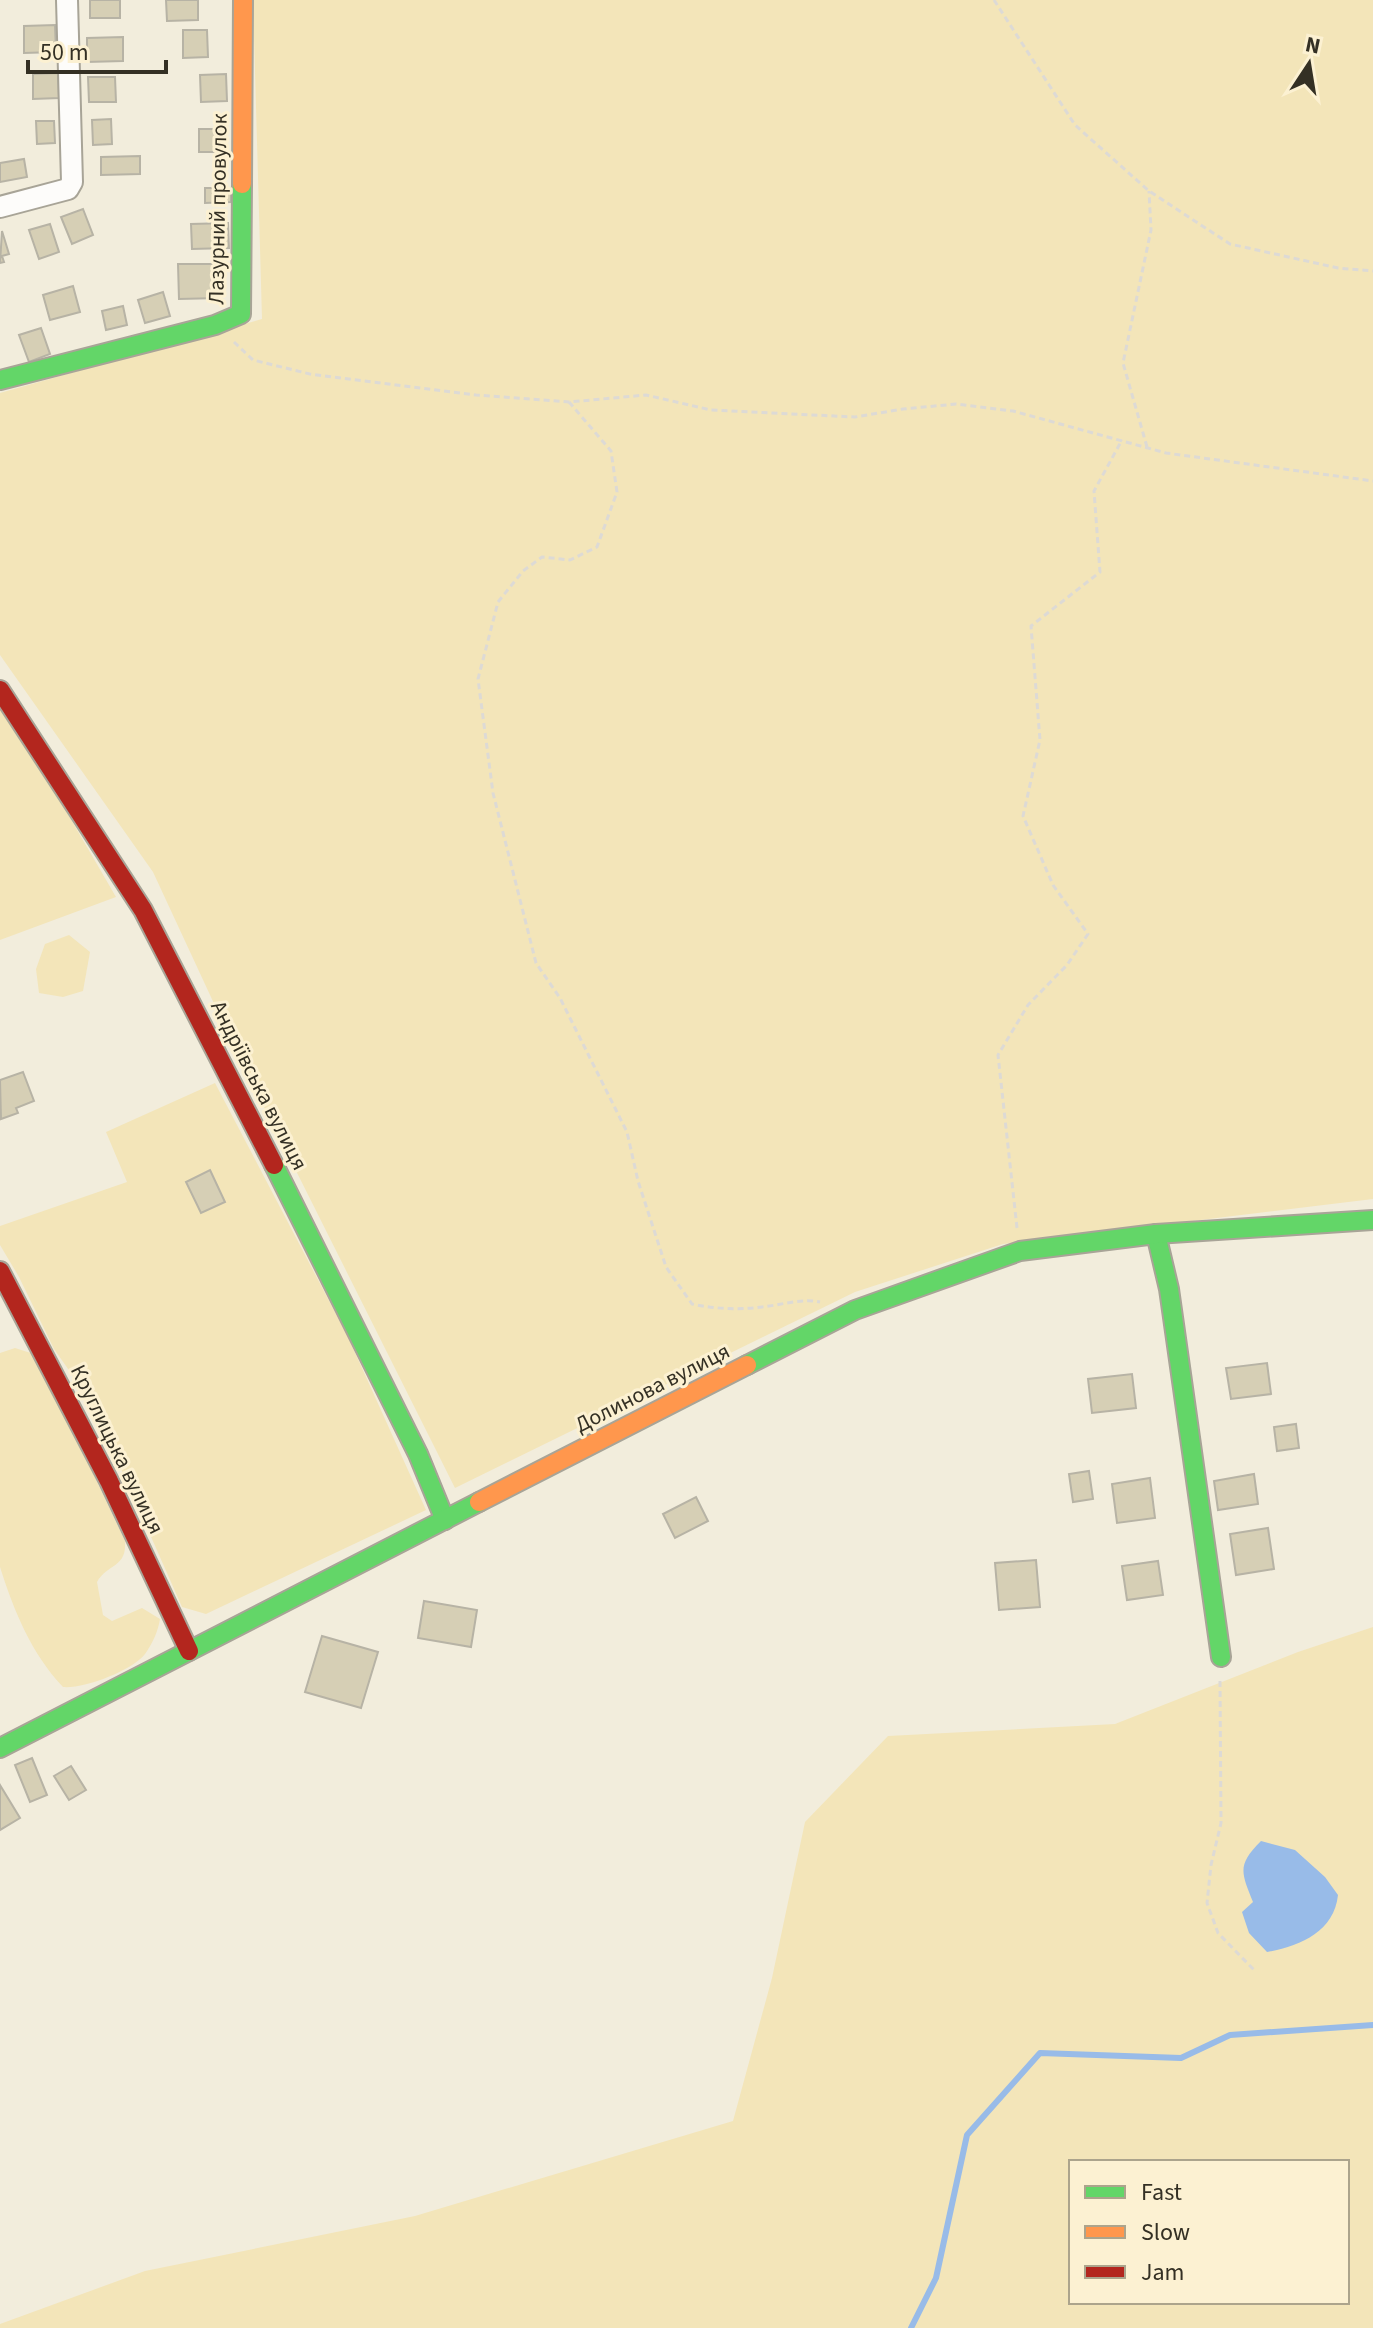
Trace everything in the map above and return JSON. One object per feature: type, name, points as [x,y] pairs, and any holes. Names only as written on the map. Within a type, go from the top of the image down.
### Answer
[{"type":"street","points":[[0,207],[68,189],[72,182],[67,0]]},
{"type":"street","name":"Лазурний провулок","points":[[0,380],[215,325],[241,314],[243,0]]},
{"type":"street","name":"Андріївська вулиця","points":[[0,690],[143,910],[255,1126],[418,1454],[445,1520]]},
{"type":"street","name":"Долинова вулиця","points":[[0,1748],[855,1310],[1020,1251],[1156,1234],[1373,1220]]},
{"type":"street","points":[[1156,1234],[1169,1289],[1221,1657]]},
{"type":"street","name":"Круглицька вулиця","points":[[0,1271],[109,1481],[189,1651]]},
{"type":"path","points":[[994,0],[1075,125],[1149,191],[1230,244],[1338,268],[1373,271]]},
{"type":"path","points":[[1147,447],[1123,363],[1151,230],[1149,191]]},
{"type":"path","points":[[215,325],[253,360],[310,374],[476,395],[569,402],[646,395],[711,410],[855,417],[956,404],[1013,411],[1166,453],[1373,481]]},
{"type":"path","points":[[569,402],[611,451],[617,492],[597,547],[570,560],[542,557],[523,571],[498,602],[478,679],[493,793],[536,963],[560,998],[627,1132],[638,1181],[666,1267],[692,1304],[721,1310],[811,1300],[855,1310]]},
{"type":"path","points":[[1020,1251],[998,1055],[1028,1005],[1067,965],[1088,934],[1053,885],[1023,816],[1040,740],[1031,626],[1100,572],[1094,491],[1122,440]]},
{"type":"path","points":[[1221,1657],[1218,1734],[1221,1823],[1211,1865],[1207,1903],[1218,1933],[1254,1970]]},
{"type":"shaded area","points":[[253,0],[1373,0],[1373,1199],[1003,1244],[855,1292],[455,1488],[236,1051],[153,872],[0,655],[0,393],[262,319]]},
{"type":"shaded area","points":[[0,707],[19,730],[116,897],[0,940]]},
{"type":"shaded area","points":[[69,935],[90,952],[83,991],[63,997],[39,993],[36,969],[45,944]]},
{"type":"shaded area","points":[[215,1083],[348,1337],[426,1510],[206,1614],[182,1607],[92,1403],[54,1349],[0,1245],[0,1226],[127,1182],[106,1132]]},
{"type":"shaded area","points":[[15,1348],[37,1355],[125,1541],[120,1561],[97,1582],[103,1615],[112,1621],[142,1608],[160,1619],[145,1654],[130,1667],[107,1678],[72,1687],[63,1687],[33,1646],[0,1567],[0,1353]]},
{"type":"shaded area","points":[[1373,1627],[1373,2328],[0,2328],[0,2324],[145,2271],[415,2216],[733,2121],[772,1978],[805,1822],[888,1736],[1115,1724],[1298,1652]]},
{"type":"water","points":[[1261,1841],[1295,1850],[1325,1877],[1338,1895],[1330,1919],[1322,1928],[1303,1941],[1267,1952],[1249,1933],[1242,1912],[1253,1902],[1244,1876],[1245,1863]]},
{"type":"building","points":[[90,0],[120,0],[120,18],[90,18]]},
{"type":"building","points":[[166,0],[198,0],[198,20],[167,21]]},
{"type":"building","points":[[55,25],[56,52],[24,53],[24,26]]},
{"type":"building","points":[[183,30],[207,30],[208,57],[183,58]]},
{"type":"building","points":[[123,37],[123,61],[87,62],[87,38]]},
{"type":"building","points":[[58,73],[59,98],[33,99],[33,74]]},
{"type":"building","points":[[226,74],[227,101],[201,102],[200,75]]},
{"type":"building","points":[[88,77],[115,77],[116,102],[89,102]]},
{"type":"building","points":[[111,119],[112,144],[93,145],[92,120]]},
{"type":"building","points":[[36,121],[54,121],[55,143],[37,144]]},
{"type":"building","points":[[199,129],[221,129],[221,152],[199,152]]},
{"type":"building","points":[[140,156],[140,174],[101,175],[101,157]]},
{"type":"building","points":[[24,159],[27,177],[0,182],[0,163]]},
{"type":"building","points":[[205,188],[231,188],[231,202],[205,203]]},
{"type":"building","points":[[83,209],[93,235],[72,244],[61,217]]},
{"type":"building","points":[[228,223],[229,248],[192,249],[191,224]]},
{"type":"building","points":[[50,224],[59,252],[39,259],[29,230]]},
{"type":"building","points":[[2,231],[9,254],[2,256],[4,262],[0,263]]},
{"type":"building","points":[[178,264],[219,264],[220,298],[179,299]]},
{"type":"building","points":[[73,286],[80,312],[50,320],[43,295]]},
{"type":"building","points":[[163,292],[170,316],[145,323],[138,300]]},
{"type":"building","points":[[123,306],[127,325],[106,330],[102,311]]},
{"type":"building","points":[[41,328],[50,354],[29,362],[19,335]]},
{"type":"building","points":[[23,1072],[34,1101],[16,1108],[18,1113],[1,1119],[0,1080]]},
{"type":"building","points":[[210,1170],[225,1202],[201,1213],[186,1182]]},
{"type":"building","points":[[1267,1363],[1271,1394],[1231,1399],[1226,1368]]},
{"type":"building","points":[[1132,1374],[1136,1408],[1092,1413],[1088,1379]]},
{"type":"building","points":[[1296,1424],[1299,1448],[1277,1451],[1274,1427]]},
{"type":"building","points":[[1089,1471],[1093,1499],[1073,1502],[1069,1474]]},
{"type":"building","points":[[1254,1474],[1258,1504],[1218,1510],[1214,1481]]},
{"type":"building","points":[[1150,1478],[1155,1518],[1117,1523],[1112,1484]]},
{"type":"building","points":[[696,1497],[708,1521],[675,1538],[663,1514]]},
{"type":"building","points":[[1268,1528],[1274,1569],[1236,1575],[1230,1534]]},
{"type":"building","points":[[1036,1560],[1040,1607],[999,1610],[995,1563]]},
{"type":"building","points":[[1158,1561],[1163,1595],[1127,1600],[1122,1566]]},
{"type":"building","points":[[424,1601],[477,1610],[471,1647],[418,1638]]},
{"type":"building","points":[[322,1636],[378,1652],[361,1708],[305,1692]]},
{"type":"building","points":[[32,1758],[47,1795],[30,1802],[15,1765]]},
{"type":"building","points":[[71,1766],[86,1790],[69,1800],[54,1776]]},
{"type":"building","points":[[0,1785],[20,1818],[0,1830]]},
{"type":"waterway","points":[[911,2328],[936,2278],[967,2135],[1040,2053],[1181,2058],[1230,2035],[1373,2025]]},
{"type":"traffic: fast","points":[[0,380],[215,325],[241,314],[242,184]]},
{"type":"traffic: fast","points":[[274,1165],[418,1454],[445,1520]]},
{"type":"traffic: fast","points":[[747,1365],[855,1310],[1020,1251],[1156,1234],[1373,1220]]},
{"type":"traffic: fast","points":[[1156,1234],[1169,1289],[1221,1657]]},
{"type":"traffic: fast","points":[[0,1748],[479,1502]]},
{"type":"traffic: slow","points":[[242,184],[243,0]]},
{"type":"traffic: slow","points":[[479,1502],[747,1365]]},
{"type":"traffic: jam","points":[[0,690],[143,910],[274,1165]]},
{"type":"traffic: jam","points":[[0,1271],[109,1481],[189,1651]]}]
